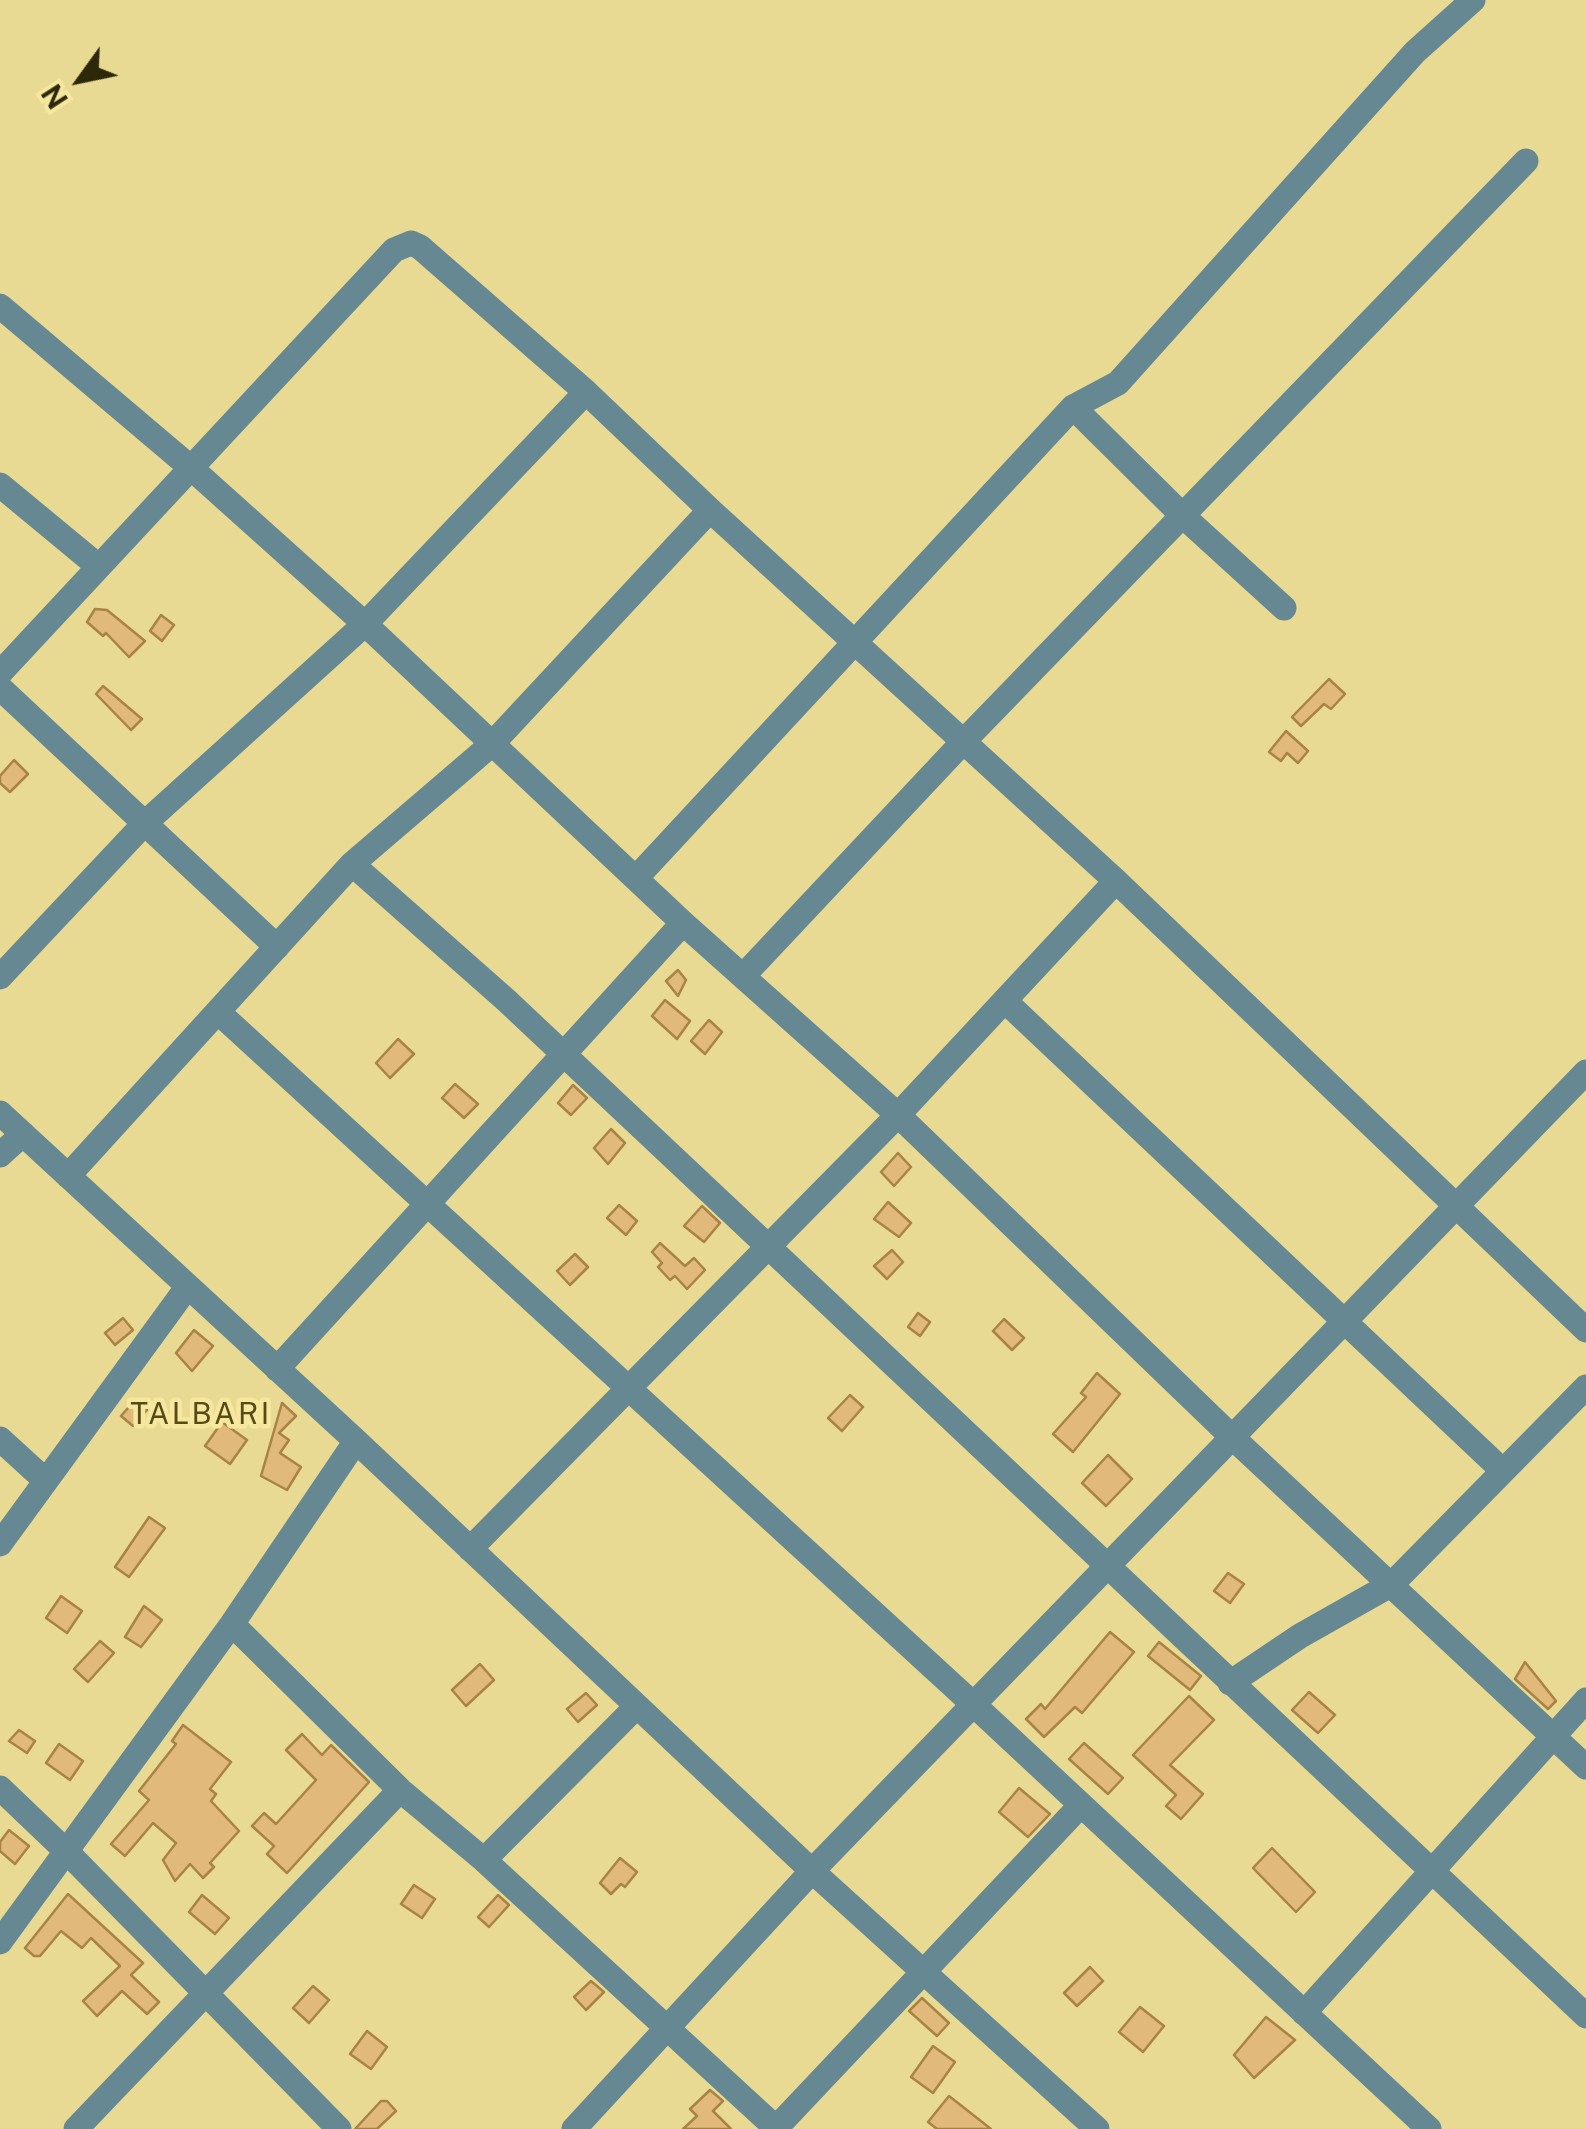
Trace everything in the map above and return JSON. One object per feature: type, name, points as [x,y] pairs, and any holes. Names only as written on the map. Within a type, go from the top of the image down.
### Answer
[{"type":"street","points":[[637,877],[1073,407],[1118,383],[1415,52],[1473,0]]},
{"type":"street","points":[[744,975],[962,742],[1526,160]]},
{"type":"street","points":[[0,673],[190,466],[402,245],[411,244],[586,392],[1116,881],[1586,1330]]},
{"type":"street","points":[[0,306],[190,466],[366,624],[683,923],[898,1116],[1232,1437],[1586,1767]]},
{"type":"street","points":[[0,977],[145,824],[366,624],[586,392]]},
{"type":"street","points":[[1073,407],[1284,608]]},
{"type":"street","points":[[0,484],[98,566]]},
{"type":"street","points":[[68,1176],[352,864],[492,744],[710,510]]},
{"type":"street","points":[[0,688],[277,947]]},
{"type":"street","points":[[352,864],[564,1055],[1586,2016]]},
{"type":"street","points":[[470,1549],[898,1116],[1116,881]]},
{"type":"street","points":[[277,1369],[683,923]]},
{"type":"street","points":[[1005,1000],[1504,1471]]},
{"type":"street","points":[[218,1012],[973,1704],[1429,2129]]},
{"type":"street","points":[[574,2129],[812,1871],[1586,1072]]},
{"type":"street","points":[[0,1113],[812,1871],[1094,2128]]},
{"type":"street","points":[[0,1154],[23,1134]]},
{"type":"street","points":[[0,1544],[188,1286]]},
{"type":"street","points":[[1230,1683],[1300,1636],[1392,1584],[1586,1387]]},
{"type":"street","points":[[0,1439],[46,1481]]},
{"type":"street","points":[[0,1942],[232,1624],[356,1442]]},
{"type":"street","points":[[232,1624],[400,1790],[484,1860],[776,2128],[1081,1805]]},
{"type":"street","points":[[1304,2012],[1586,1700]]},
{"type":"street","points":[[484,1860],[636,1706]]},
{"type":"street","points":[[0,1788],[339,2129]]},
{"type":"street","points":[[76,2129],[400,1790]]},
{"type":"building","points":[[95,609],[107,610],[145,641],[129,657],[106,633],[103,636],[87,622]]},
{"type":"building","points":[[161,615],[174,625],[162,641],[150,631]]},
{"type":"building","points":[[1329,679],[1345,694],[1331,709],[1324,704],[1301,726],[1292,717]]},
{"type":"building","points":[[103,686],[142,719],[131,730],[96,694]]},
{"type":"building","points":[[1286,731],[1308,751],[1298,763],[1287,753],[1281,761],[1269,752]]},
{"type":"building","points":[[14,760],[28,774],[10,792],[0,783],[0,776]]},
{"type":"building","points":[[678,970],[686,980],[678,996],[666,981]]},
{"type":"building","points":[[665,1000],[690,1021],[677,1039],[652,1016]]},
{"type":"building","points":[[709,1020],[722,1032],[705,1054],[691,1041]]},
{"type":"building","points":[[398,1039],[414,1054],[390,1078],[376,1063]]},
{"type":"building","points":[[455,1084],[478,1104],[464,1118],[442,1098]]},
{"type":"building","points":[[573,1085],[587,1098],[571,1115],[558,1103]]},
{"type":"building","points":[[611,1129],[625,1143],[608,1164],[594,1148]]},
{"type":"building","points":[[898,1153],[911,1167],[894,1186],[881,1172]]},
{"type":"building","points":[[888,1202],[911,1223],[899,1237],[874,1219]]},
{"type":"building","points":[[619,1205],[637,1221],[626,1235],[607,1218]]},
{"type":"building","points":[[702,1206],[720,1223],[704,1242],[684,1226]]},
{"type":"building","points":[[660,1243],[685,1266],[694,1258],[705,1270],[687,1289],[675,1276],[670,1280],[658,1267],[662,1263],[652,1252]]},
{"type":"building","points":[[892,1250],[903,1262],[887,1279],[874,1266]]},
{"type":"building","points":[[575,1254],[588,1267],[570,1285],[557,1271]]},
{"type":"building","points":[[918,1313],[930,1322],[920,1336],[908,1327]]},
{"type":"building","points":[[123,1318],[133,1330],[115,1345],[105,1333]]},
{"type":"building","points":[[1004,1319],[1024,1338],[1012,1350],[993,1331]]},
{"type":"building","points":[[194,1330],[213,1346],[192,1371],[176,1353]]},
{"type":"building","points":[[1097,1373],[1120,1394],[1073,1452],[1053,1434],[1086,1397],[1081,1393]]},
{"type":"building","points":[[850,1395],[863,1407],[842,1431],[828,1418]]},
{"type":"building","points":[[135,1400],[147,1410],[133,1426],[121,1416]]},
{"type":"building","points":[[282,1403],[296,1416],[279,1433],[289,1440],[280,1453],[301,1467],[287,1490],[261,1476]]},
{"type":"building","points":[[222,1422],[247,1440],[230,1464],[205,1446]]},
{"type":"building","points":[[1108,1455],[1132,1479],[1106,1506],[1082,1483]]},
{"type":"building","points":[[149,1517],[165,1528],[129,1577],[115,1567]]},
{"type":"building","points":[[1228,1573],[1244,1584],[1230,1603],[1214,1591]]},
{"type":"building","points":[[61,1596],[82,1611],[67,1633],[46,1618]]},
{"type":"building","points":[[144,1606],[162,1620],[141,1647],[125,1637]]},
{"type":"building","points":[[1110,1632],[1134,1652],[1082,1713],[1075,1707],[1044,1737],[1026,1719],[1041,1704],[1045,1709]]},
{"type":"building","points":[[100,1641],[114,1653],[88,1682],[74,1669]]},
{"type":"building","points":[[1159,1642],[1201,1676],[1190,1690],[1148,1656]]},
{"type":"building","points":[[1525,1662],[1556,1701],[1548,1709],[1515,1679]]},
{"type":"building","points":[[480,1664],[494,1680],[466,1706],[452,1690]]},
{"type":"building","points":[[1309,1692],[1335,1715],[1318,1733],[1292,1710]]},
{"type":"building","points":[[586,1693],[597,1705],[578,1722],[567,1709]]},
{"type":"building","points":[[1189,1696],[1214,1720],[1170,1765],[1203,1794],[1181,1819],[1166,1806],[1176,1795],[1133,1755]]},
{"type":"building","points":[[183,1725],[231,1762],[210,1789],[216,1794],[211,1801],[239,1831],[210,1863],[214,1867],[203,1878],[190,1864],[175,1881],[163,1860],[176,1843],[153,1823],[125,1856],[111,1844],[149,1800],[139,1791],[176,1744],[172,1741]]},
{"type":"building","points":[[19,1730],[35,1741],[27,1753],[9,1741]]},
{"type":"building","points":[[302,1734],[322,1755],[331,1745],[369,1782],[287,1873],[267,1854],[274,1846],[252,1826],[264,1813],[276,1824],[316,1780],[286,1750]]},
{"type":"building","points":[[1084,1743],[1123,1778],[1108,1794],[1069,1759]]},
{"type":"building","points":[[59,1744],[83,1761],[70,1780],[46,1763]]},
{"type":"building","points":[[1019,1788],[1050,1814],[1028,1837],[999,1812]]},
{"type":"building","points":[[9,1830],[29,1846],[15,1864],[0,1851],[0,1842]]},
{"type":"building","points":[[1272,1848],[1315,1892],[1296,1912],[1253,1868]]},
{"type":"building","points":[[620,1858],[637,1872],[625,1887],[621,1884],[611,1894],[600,1883]]},
{"type":"building","points":[[414,1885],[435,1899],[422,1918],[401,1904]]},
{"type":"building","points":[[68,1894],[143,1963],[131,1975],[159,2002],[147,2014],[122,1991],[97,2016],[83,2001],[120,1966],[91,1938],[82,1948],[61,1931],[40,1956],[25,1948]]},
{"type":"building","points":[[202,1895],[229,1918],[215,1934],[189,1912]]},
{"type":"building","points":[[498,1895],[509,1905],[489,1927],[478,1917]]},
{"type":"building","points":[[1090,1967],[1103,1981],[1077,2006],[1064,1993]]},
{"type":"building","points":[[591,1981],[604,1992],[586,2010],[574,1997]]},
{"type":"building","points":[[313,1986],[329,2000],[309,2023],[293,2008]]},
{"type":"building","points":[[922,1998],[949,2023],[937,2036],[909,2011]]},
{"type":"building","points":[[1140,2007],[1164,2026],[1143,2052],[1119,2032]]},
{"type":"building","points":[[1266,2017],[1295,2040],[1254,2078],[1234,2055]]},
{"type":"building","points":[[367,2031],[387,2047],[371,2069],[350,2054]]},
{"type":"building","points":[[933,2046],[955,2062],[933,2093],[911,2077]]},
{"type":"building","points":[[710,2090],[723,2101],[713,2111],[731,2129],[683,2129],[697,2116],[690,2109]]},
{"type":"building","points":[[949,2096],[991,2129],[937,2129],[928,2122]]},
{"type":"building","points":[[381,2101],[387,2101],[396,2111],[377,2129],[355,2129]]},
{"type":"district","name":"TALBARI","points":[[201,1415]]}]
